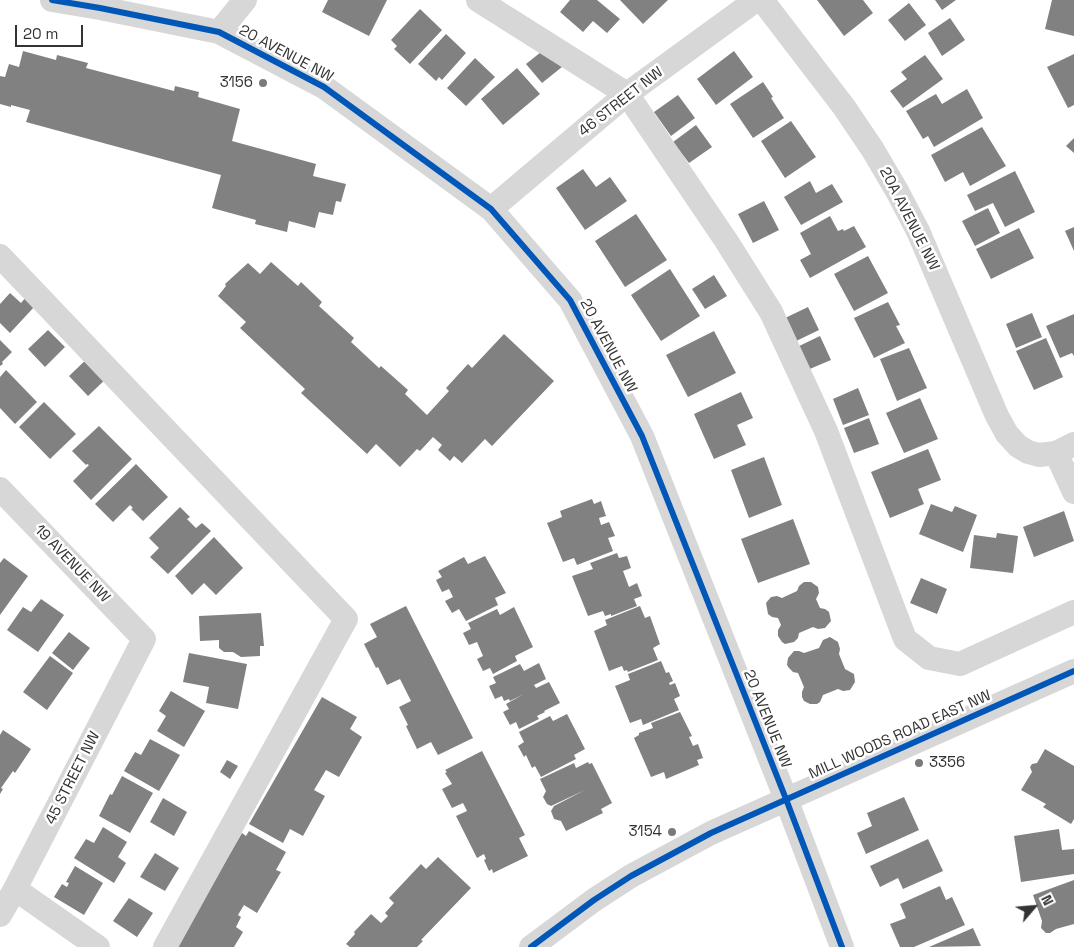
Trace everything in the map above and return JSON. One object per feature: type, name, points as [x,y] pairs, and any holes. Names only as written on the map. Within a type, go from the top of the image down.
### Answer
[{"type":"street","name":"20 AVENUE NW","points":[[52,0],[218,32],[324,87],[491,209],[570,300],[642,436],[786,799],[842,947]]},
{"type":"street","points":[[218,32],[245,0]]},
{"type":"street","name":"46 STREET NW","points":[[491,209],[627,94],[756,0]]},
{"type":"street","name":"20A AVENUE NW","points":[[762,0],[844,107],[873,150],[897,191],[918,231],[997,416],[1007,434],[1018,446],[1028,452],[1039,455],[1065,448]]},
{"type":"street","points":[[484,1],[627,94],[727,242],[772,312],[826,431],[905,638],[928,658],[960,664],[1074,612]]},
{"type":"street","points":[[0,256],[346,619],[165,947]]},
{"type":"street","points":[[1065,448],[1074,492]]},
{"type":"street","name":"19 AVENUE NW","points":[[0,489],[144,640]]},
{"type":"street","name":"45 STREET NW","points":[[0,915],[144,640]]},
{"type":"street","name":"MILL WOODS ROAD EAST NW","points":[[532,947],[594,900],[631,876],[711,833],[1074,671]]},
{"type":"street","points":[[15,889],[98,947]]},
{"type":"building","points":[[328,0],[387,0],[369,36],[322,12]]},
{"type":"building","points":[[570,0],[597,0],[620,19],[607,33],[593,21],[583,32],[560,12]]},
{"type":"building","points":[[620,0],[668,0],[643,24]]},
{"type":"building","points":[[817,0],[863,0],[873,13],[844,36]]},
{"type":"building","points":[[935,0],[956,0],[942,10]]},
{"type":"building","points":[[1052,0],[1074,0],[1074,36],[1045,29]]},
{"type":"building","points":[[909,3],[926,25],[905,41],[888,20]]},
{"type":"building","points":[[420,9],[442,30],[410,64],[394,49],[397,46],[391,40]]},
{"type":"building","points":[[950,18],[965,40],[942,56],[928,33]]},
{"type":"building","points":[[446,34],[466,53],[442,80],[439,77],[436,81],[418,64]]},
{"type":"building","points":[[546,48],[562,67],[542,83],[526,64]]},
{"type":"building","points":[[23,51],[56,60],[57,55],[88,63],[86,68],[174,91],[175,86],[199,92],[198,97],[240,109],[232,141],[316,164],[313,176],[346,184],[341,202],[336,201],[333,215],[319,212],[315,228],[289,221],[287,232],[255,224],[256,220],[212,208],[221,175],[26,122],[30,110],[0,104],[0,76],[5,77],[9,64],[19,67]]},
{"type":"building","points":[[734,51],[753,77],[716,105],[697,79]]},
{"type":"building","points":[[1074,54],[1074,105],[1068,108],[1047,67]]},
{"type":"building","points":[[925,55],[943,79],[903,108],[890,91],[907,79],[901,72]]},
{"type":"building","points":[[475,58],[495,77],[466,106],[447,88]]},
{"type":"building","points":[[517,68],[540,94],[503,125],[481,99]]},
{"type":"building","points":[[763,82],[784,118],[753,138],[730,104]]},
{"type":"building","points":[[967,89],[983,118],[934,147],[928,136],[923,139],[906,111],[936,94],[942,104]]},
{"type":"building","points":[[678,95],[695,118],[671,136],[654,112]]},
{"type":"building","points":[[791,121],[816,157],[785,178],[761,141]]},
{"type":"building","points":[[696,125],[712,147],[689,163],[673,142]]},
{"type":"building","points":[[982,127],[1006,166],[970,186],[963,172],[945,182],[931,155]]},
{"type":"building","points":[[1074,138],[1074,153],[1066,146]]},
{"type":"building","points":[[583,169],[596,187],[610,177],[627,201],[585,230],[556,188]]},
{"type":"building","points":[[1015,171],[1035,212],[1005,227],[993,203],[975,211],[967,195]]},
{"type":"building","points":[[810,181],[816,193],[832,184],[843,202],[801,225],[784,197]]},
{"type":"building","points":[[764,201],[779,230],[753,243],[738,214]]},
{"type":"building","points":[[988,208],[1000,233],[975,246],[962,221]]},
{"type":"building","points":[[636,214],[667,260],[625,287],[595,241]]},
{"type":"building","points":[[830,216],[838,231],[843,229],[844,231],[854,226],[866,247],[810,278],[800,260],[811,254],[800,233]]},
{"type":"building","points":[[1074,227],[1074,251],[1065,231]]},
{"type":"building","points":[[1019,228],[1034,258],[991,279],[976,249]]},
{"type":"building","points":[[868,256],[888,293],[854,311],[834,274]]},
{"type":"building","points":[[271,262],[298,286],[301,282],[322,302],[319,306],[354,338],[351,342],[379,368],[381,366],[408,390],[405,394],[427,415],[449,391],[446,388],[468,364],[472,368],[504,334],[554,381],[492,446],[485,439],[462,463],[454,456],[450,461],[438,450],[442,445],[433,437],[420,451],[417,449],[400,467],[376,444],[367,454],[301,393],[305,389],[240,328],[246,322],[218,296],[226,286],[225,284],[248,263],[260,274]]},
{"type":"building","points":[[670,269],[700,316],[661,341],[631,295]]},
{"type":"building","points":[[714,275],[727,296],[705,309],[692,289]]},
{"type":"building","points":[[10,293],[21,303],[26,297],[35,306],[10,333],[0,323],[0,304]]},
{"type":"building","points":[[888,302],[900,325],[896,326],[905,343],[874,358],[854,318]]},
{"type":"building","points":[[808,307],[819,330],[792,343],[781,320]]},
{"type":"building","points":[[1032,313],[1042,337],[1016,348],[1006,324]]},
{"type":"building","points":[[1074,314],[1074,356],[1072,353],[1060,358],[1046,326]]},
{"type":"building","points":[[48,330],[65,347],[45,367],[28,349]]},
{"type":"building","points":[[714,331],[736,373],[688,397],[666,355]]},
{"type":"building","points":[[820,336],[831,360],[805,371],[795,348]]},
{"type":"building","points":[[1046,338],[1063,377],[1034,390],[1016,351]]},
{"type":"building","points":[[0,340],[12,352],[0,366]]},
{"type":"building","points":[[909,348],[927,388],[897,401],[880,359]]},
{"type":"building","points":[[92,354],[111,374],[88,396],[69,376]]},
{"type":"building","points":[[6,370],[37,402],[15,424],[0,408],[0,377]]},
{"type":"building","points":[[858,388],[869,415],[843,425],[833,399]]},
{"type":"building","points":[[741,392],[753,418],[737,425],[746,445],[714,459],[694,414]]},
{"type":"building","points":[[920,398],[938,439],[904,453],[886,413]]},
{"type":"building","points":[[44,402],[76,434],[50,459],[19,427]]},
{"type":"building","points":[[869,418],[879,444],[854,453],[844,428]]},
{"type":"building","points":[[99,426],[132,459],[91,500],[73,481],[89,465],[86,465],[72,451]]},
{"type":"building","points":[[928,449],[941,480],[918,489],[924,504],[890,518],[871,472]]},
{"type":"building","points":[[764,457],[782,505],[749,518],[731,470]]},
{"type":"building","points":[[136,464],[168,497],[143,521],[131,509],[133,508],[130,505],[113,522],[95,504]]},
{"type":"building","points":[[592,499],[594,504],[601,501],[606,516],[599,518],[601,525],[609,522],[615,536],[608,538],[613,551],[577,565],[574,558],[563,562],[547,523],[562,517],[560,511]]},
{"type":"building","points":[[931,504],[952,512],[955,506],[977,515],[963,552],[919,534]]},
{"type":"building","points":[[180,507],[190,517],[187,519],[196,528],[202,523],[211,531],[168,574],[150,557],[159,548],[149,538]]},
{"type":"building","points":[[1064,511],[1074,541],[1034,557],[1023,527]]},
{"type":"building","points":[[793,519],[810,564],[758,583],[741,539]]},
{"type":"building","points":[[997,533],[1018,536],[1013,573],[970,568],[974,535],[996,538]]},
{"type":"building","points":[[214,537],[243,568],[216,595],[204,583],[192,595],[175,576]]},
{"type":"building","points":[[617,553],[619,558],[627,556],[631,568],[623,571],[629,587],[637,583],[642,596],[634,599],[637,606],[611,616],[611,614],[605,616],[603,611],[588,616],[572,576],[593,569],[590,563]]},
{"type":"building","points":[[485,556],[506,593],[495,598],[498,605],[466,621],[459,609],[452,613],[445,601],[453,597],[449,589],[442,592],[436,580],[442,577],[438,571],[464,557],[468,564]]},
{"type":"building","points":[[4,558],[28,576],[0,615],[0,563]]},
{"type":"building","points":[[921,578],[947,589],[937,614],[910,603]]},
{"type":"building","points":[[804,582],[811,582],[818,587],[819,593],[816,599],[820,608],[829,612],[831,621],[825,628],[818,629],[813,627],[799,633],[798,638],[794,642],[785,644],[778,636],[778,630],[781,625],[778,618],[768,614],[766,603],[771,597],[777,596],[782,598],[797,591]]},
{"type":"building","points":[[41,599],[64,615],[38,652],[7,630],[23,607],[31,612]]},
{"type":"building","points":[[406,606],[473,738],[438,755],[431,742],[417,749],[399,707],[411,701],[400,679],[387,685],[364,644],[377,637],[370,624]]},
{"type":"building","points":[[640,606],[645,618],[650,616],[660,644],[653,648],[658,660],[628,672],[627,670],[624,671],[622,666],[609,671],[594,631],[607,625],[605,620]]},
{"type":"building","points":[[514,607],[533,647],[515,656],[517,661],[493,674],[490,668],[483,671],[477,659],[483,656],[477,642],[469,645],[463,633],[471,629],[468,623],[497,609],[500,615]]},
{"type":"building","points":[[261,613],[264,646],[260,646],[260,656],[241,657],[233,652],[224,652],[219,648],[219,640],[200,641],[199,616]]},
{"type":"building","points":[[69,632],[90,648],[73,670],[52,653]]},
{"type":"building","points":[[830,637],[838,642],[839,654],[845,669],[854,674],[855,682],[850,690],[843,691],[838,689],[823,695],[817,704],[810,704],[804,701],[802,697],[804,687],[798,673],[793,672],[787,665],[788,658],[794,651],[804,653],[819,648],[823,640]]},
{"type":"building","points":[[189,653],[247,664],[238,709],[206,703],[209,687],[183,682]]},
{"type":"building","points":[[50,656],[73,673],[47,710],[23,692]]},
{"type":"building","points":[[661,661],[666,673],[669,672],[673,681],[669,683],[670,685],[675,683],[680,696],[674,699],[679,710],[643,725],[641,719],[630,723],[615,686],[630,680],[628,674]]},
{"type":"building","points":[[539,663],[546,679],[534,685],[536,688],[549,682],[560,703],[537,716],[539,719],[519,729],[516,722],[510,725],[503,712],[509,709],[506,704],[524,694],[510,701],[509,699],[504,701],[502,696],[495,699],[489,686],[496,683],[493,677],[520,664],[524,671]]},
{"type":"building","points":[[171,691],[205,711],[184,747],[157,731],[166,716],[159,711]]},
{"type":"building","points":[[322,697],[357,717],[350,729],[362,737],[339,777],[326,770],[314,790],[325,796],[303,836],[290,829],[283,843],[249,824]]},
{"type":"building","points":[[680,712],[692,736],[689,737],[693,746],[698,744],[703,758],[697,760],[699,765],[666,779],[664,772],[651,777],[634,738],[639,733],[653,728],[651,723]]},
{"type":"building","points":[[567,714],[585,749],[574,755],[576,759],[541,777],[535,766],[532,768],[526,755],[524,757],[518,746],[524,742],[519,732],[550,716],[553,721]]},
{"type":"building","points":[[3,730],[31,749],[15,773],[13,771],[1,788],[3,789],[0,794],[0,735]]},
{"type":"building","points":[[150,739],[180,755],[159,791],[124,771],[135,752],[141,755]]},
{"type":"building","points":[[1045,749],[1074,766],[1074,819],[1071,824],[1043,807],[1046,804],[1021,790],[1032,772],[1030,767],[1032,764],[1037,763]]},
{"type":"building","points":[[482,751],[525,835],[519,838],[528,856],[493,873],[492,869],[489,871],[484,860],[486,859],[484,854],[477,858],[456,816],[467,811],[463,803],[452,808],[442,789],[452,784],[445,770]]},
{"type":"building","points":[[227,760],[238,766],[230,779],[220,772]]},
{"type":"building","points":[[588,762],[589,764],[592,763],[612,803],[601,809],[603,813],[566,831],[561,821],[554,819],[551,811],[554,806],[585,790],[551,806],[547,804],[543,797],[546,791],[540,779],[574,763],[576,768]]},
{"type":"building","points":[[122,776],[153,793],[130,833],[99,816]]},
{"type":"building","points":[[904,797],[919,830],[866,854],[857,833],[872,826],[867,813]]},
{"type":"building","points":[[163,798],[187,812],[174,836],[150,822]]},
{"type":"building","points":[[103,827],[127,842],[118,857],[126,863],[114,883],[74,858],[86,839],[94,843]]},
{"type":"building","points":[[1059,829],[1062,850],[1074,849],[1074,874],[1021,882],[1014,836]]},
{"type":"building","points":[[249,831],[286,852],[276,870],[281,872],[257,913],[244,905],[238,915],[241,917],[236,927],[243,932],[234,947],[176,947],[242,833],[246,836]]},
{"type":"building","points":[[928,839],[943,871],[903,889],[898,878],[880,887],[870,866]]},
{"type":"building","points":[[155,853],[179,868],[165,891],[140,877]]},
{"type":"building","points":[[438,857],[471,888],[421,940],[423,941],[417,947],[350,947],[346,944],[355,934],[354,932],[371,914],[381,923],[388,916],[385,913],[394,903],[389,898],[421,864],[426,869]]},
{"type":"building","points":[[75,866],[103,883],[84,915],[54,897],[62,884],[67,887],[69,883],[66,882]]},
{"type":"building","points":[[1074,880],[1074,924],[1046,933],[1041,928],[1042,921],[1033,895]]},
{"type":"building","points":[[940,886],[946,900],[952,897],[965,925],[914,947],[900,947],[890,924],[906,918],[900,904]]},
{"type":"building","points":[[129,898],[153,913],[137,937],[113,921]]},
{"type":"building","points":[[973,928],[981,946],[929,947]]},
{"type":"cycle path","points":[[52,0],[219,32],[324,87],[491,209],[570,300],[642,436],[786,799],[842,947]]},
{"type":"cycle path","points":[[531,947],[594,900],[631,876],[711,833],[1074,671]]},
{"type":"place","name":"3156","points":[[263,83]]},
{"type":"place","name":"3356","points":[[919,763]]},
{"type":"place","name":"3154","points":[[672,832]]}]
